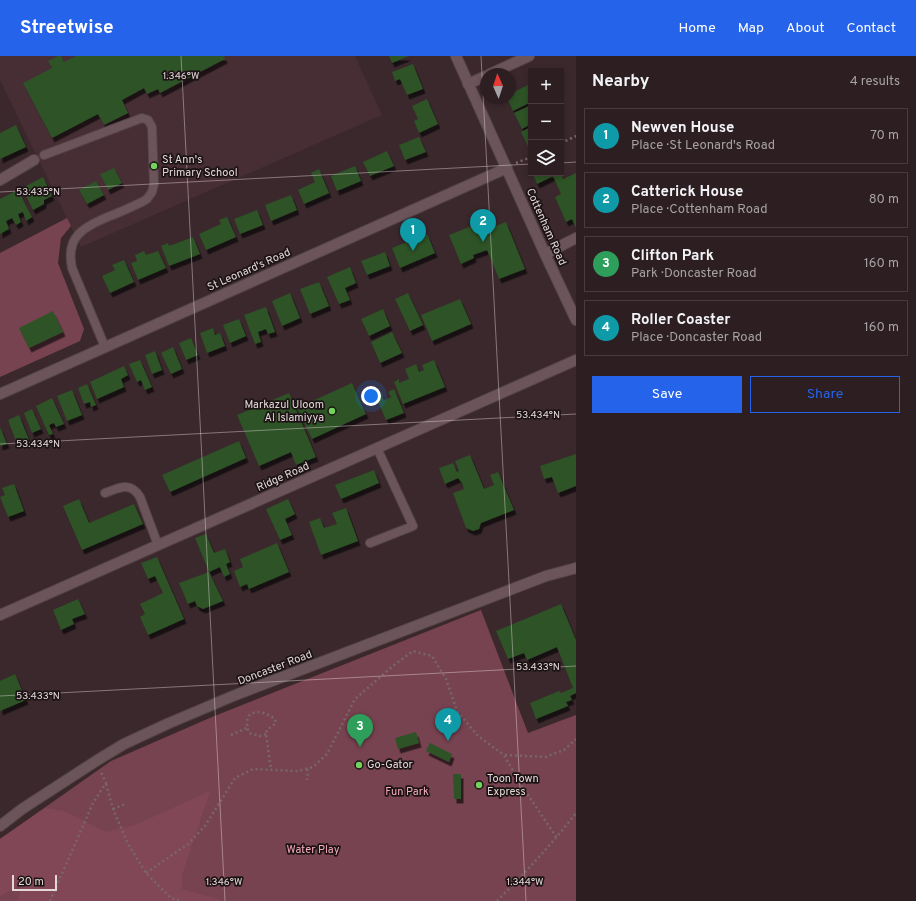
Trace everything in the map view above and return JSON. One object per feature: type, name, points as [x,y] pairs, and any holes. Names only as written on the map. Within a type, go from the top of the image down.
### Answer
[{"type":"street","name":"Cottenham Road","points":[[456,56],[576,320]]},
{"type":"street","points":[[503,68],[529,56]]},
{"type":"street","points":[[468,84],[480,79]]},
{"type":"street","points":[[0,180],[34,160]]},
{"type":"street","name":"St Leonard's Road","points":[[0,394],[507,168]]},
{"type":"street","points":[[545,254],[576,238]]},
{"type":"street","name":"Ridge Road","points":[[0,615],[576,360]]},
{"type":"street","name":"Doncaster Road","points":[[0,826],[22,809],[96,761],[124,744],[167,724],[233,696],[546,576],[576,568]]},
{"type":"lane","points":[[44,156],[142,118],[148,120],[152,127],[154,174],[152,192],[147,199],[142,202],[89,225],[80,232],[74,240],[71,248],[70,258],[72,268],[105,347]]},
{"type":"lane","points":[[370,543],[413,526],[377,448]]},
{"type":"lane","points":[[105,493],[122,487],[130,487],[135,490],[140,496],[158,545]]},
{"type":"path","points":[[564,142],[576,136]]},
{"type":"path","points":[[146,873],[188,844],[205,826],[235,778],[253,769],[297,771],[313,767],[327,754],[355,699],[413,651],[432,656],[446,679],[457,711],[478,736],[504,755],[522,786],[557,838]]},
{"type":"path","points":[[266,734],[260,736],[249,733],[246,725],[251,714],[262,712],[275,719],[276,723],[267,730],[266,734],[271,770]]},
{"type":"path","points":[[230,735],[247,728]]},
{"type":"path","points":[[504,755],[546,756],[564,750],[576,739]]},
{"type":"path","points":[[96,761],[106,783],[113,809],[128,844],[146,873],[171,898],[181,901]]},
{"type":"path","points":[[306,769],[308,771],[307,780]]},
{"type":"path","points":[[50,901],[93,803],[106,783]]},
{"type":"path","points":[[113,809],[125,804]]},
{"type":"path","points":[[498,901],[557,838],[576,813]]},
{"type":"shaded area","name":"St Ann's Primary School","points":[[0,56],[355,56],[382,115],[81,247],[0,80]]},
{"type":"shaded area","points":[[210,791],[182,875],[182,889],[218,899],[220,901],[18,901],[22,884],[0,896],[0,839],[45,808],[64,811],[106,832],[135,825]]},
{"type":"green space","points":[[67,218],[71,226],[61,238],[58,263],[84,329],[80,341],[0,377],[0,253]]},
{"type":"green space","points":[[481,610],[528,733],[576,715],[576,901],[0,901],[0,839],[111,761],[212,717]]},
{"type":"building","points":[[61,56],[64,62],[76,56],[224,56],[225,59],[160,93],[158,89],[147,94],[144,88],[122,100],[128,113],[104,125],[98,114],[52,138],[23,83],[52,68],[48,61]]},
{"type":"building","points":[[389,56],[409,56],[392,63]]},
{"type":"building","points":[[413,64],[423,89],[407,95],[400,79],[395,81],[392,72]]},
{"type":"building","points":[[528,85],[528,104],[513,111],[510,104],[516,104],[516,91]]},
{"type":"building","points":[[427,99],[438,124],[419,133],[414,121],[418,119],[412,106]]},
{"type":"building","points":[[528,106],[528,126],[522,129],[514,113]]},
{"type":"building","points":[[16,125],[26,147],[0,159],[0,133]]},
{"type":"building","points":[[528,128],[528,147],[521,132]]},
{"type":"building","points":[[419,137],[426,152],[405,160],[399,145]]},
{"type":"building","points":[[387,151],[394,166],[370,176],[363,162]]},
{"type":"building","points":[[355,166],[361,181],[337,191],[331,176]]},
{"type":"building","points":[[114,168],[122,183],[108,190],[100,174]]},
{"type":"building","points":[[319,169],[329,193],[304,204],[298,190],[315,182],[311,173]]},
{"type":"building","points":[[576,173],[576,228],[572,219],[566,222],[555,197],[561,194],[553,176],[562,176],[563,179]]},
{"type":"building","points":[[533,176],[553,176],[537,184]]},
{"type":"building","points":[[43,177],[52,196],[44,200],[44,204],[33,210],[22,188]]},
{"type":"building","points":[[96,181],[104,195],[87,204],[79,190]]},
{"type":"building","points":[[18,190],[32,217],[26,221],[23,212],[18,214],[21,222],[16,225],[12,218],[6,221],[9,229],[0,234],[0,199]]},
{"type":"building","points":[[291,195],[297,210],[271,221],[265,205]]},
{"type":"building","points":[[257,210],[263,225],[240,234],[234,219]]},
{"type":"building","points":[[485,215],[490,228],[506,222],[525,269],[499,279],[487,250],[473,255],[474,258],[461,264],[449,235],[477,224],[475,219]]},
{"type":"building","points":[[227,217],[236,237],[206,250],[199,234],[221,224],[219,220]]},
{"type":"building","points":[[427,234],[435,253],[400,268],[392,248]]},
{"type":"building","points":[[193,237],[200,254],[169,266],[161,246],[168,243],[169,246]]},
{"type":"building","points":[[144,251],[146,255],[158,251],[166,268],[138,280],[131,263],[137,261],[135,255]]},
{"type":"building","points":[[385,252],[390,266],[367,275],[361,261]]},
{"type":"building","points":[[124,260],[134,282],[110,293],[102,276],[115,270],[112,265]]},
{"type":"building","points":[[350,267],[356,283],[345,288],[350,300],[339,304],[327,277]]},
{"type":"building","points":[[319,282],[329,306],[310,314],[300,289]]},
{"type":"building","points":[[290,293],[300,318],[282,326],[272,301]]},
{"type":"building","points":[[408,293],[423,325],[410,331],[395,299]]},
{"type":"building","points":[[460,299],[471,324],[432,341],[421,315]]},
{"type":"building","points":[[266,307],[275,332],[268,334],[266,329],[258,332],[261,342],[255,344],[244,315]]},
{"type":"building","points":[[383,309],[390,326],[369,336],[361,319]]},
{"type":"building","points":[[53,311],[63,332],[29,348],[19,328]]},
{"type":"building","points":[[239,319],[246,336],[230,343],[223,325]]},
{"type":"building","points":[[213,328],[215,335],[220,333],[225,346],[207,353],[200,333]]},
{"type":"building","points":[[392,332],[402,353],[380,363],[371,342]]},
{"type":"building","points":[[191,338],[198,355],[186,360],[179,343]]},
{"type":"building","points":[[173,347],[182,369],[171,374],[161,353]]},
{"type":"building","points":[[155,351],[162,370],[152,374],[145,355]]},
{"type":"building","points":[[140,360],[152,387],[145,390],[141,380],[137,382],[129,364]]},
{"type":"building","points":[[434,360],[445,387],[403,404],[394,382],[399,379],[399,383],[409,379],[405,369],[416,364],[419,372],[424,370],[422,365]]},
{"type":"building","points":[[124,366],[128,375],[121,379],[124,387],[97,399],[90,382]]},
{"type":"building","name":"Markazul Uloom Al Islamiyya","points":[[352,383],[366,414],[312,439],[297,408]]},
{"type":"building","points":[[87,384],[96,405],[91,407],[90,402],[84,404],[78,388]]},
{"type":"building","points":[[394,389],[404,413],[386,420],[375,395],[381,392],[384,400],[391,397],[388,392]]},
{"type":"building","points":[[72,390],[82,415],[67,421],[57,396]]},
{"type":"building","points":[[289,393],[316,457],[296,465],[291,452],[259,466],[237,415]]},
{"type":"building","points":[[52,398],[64,424],[56,427],[54,423],[49,425],[53,434],[49,435],[36,406]]},
{"type":"building","points":[[32,409],[41,429],[32,433],[24,413]]},
{"type":"building","points":[[19,415],[29,440],[17,444],[8,420]]},
{"type":"building","points":[[0,427],[7,444],[0,446]]},
{"type":"building","points":[[239,441],[246,458],[170,492],[162,475]]},
{"type":"building","points":[[576,454],[576,486],[558,493],[552,477],[544,479],[540,466]]},
{"type":"building","points":[[470,455],[484,489],[494,485],[490,475],[498,472],[514,510],[481,523],[479,529],[473,531],[466,528],[453,493],[464,489],[462,483],[458,478],[445,484],[439,468],[453,463],[457,472],[459,471],[455,461]]},
{"type":"building","points":[[374,470],[379,483],[341,499],[335,485]]},
{"type":"building","points":[[14,484],[24,511],[8,517],[0,497],[5,495],[2,488]]},
{"type":"building","points":[[79,499],[89,523],[134,504],[143,524],[82,550],[63,506]]},
{"type":"building","points":[[288,499],[295,514],[285,519],[292,535],[280,540],[266,509]]},
{"type":"building","points":[[346,508],[358,541],[321,555],[309,522],[320,518],[324,528],[337,524],[332,513]]},
{"type":"building","points":[[206,534],[214,553],[225,549],[230,562],[226,564],[230,574],[224,577],[220,567],[209,572],[195,538]]},
{"type":"building","points":[[277,543],[289,572],[249,589],[247,584],[240,587],[234,571],[243,567],[240,559]]},
{"type":"building","points":[[157,557],[184,619],[148,635],[140,617],[145,614],[140,604],[163,593],[155,576],[148,579],[141,563]]},
{"type":"building","points":[[209,572],[223,601],[203,609],[197,606],[195,601],[188,604],[179,583]]},
{"type":"building","points":[[78,599],[85,614],[72,619],[74,624],[61,630],[53,610]]},
{"type":"building","points":[[561,604],[576,640],[576,693],[570,696],[572,700],[566,702],[568,706],[536,719],[530,703],[559,691],[561,693],[573,688],[557,647],[527,660],[524,653],[508,659],[496,631]]},
{"type":"building","points":[[15,674],[26,700],[0,711],[0,681]]},
{"type":"building","points":[[416,732],[419,743],[398,749],[395,738]]},
{"type":"building","points":[[430,743],[452,754],[449,762],[426,751]]},
{"type":"building","points":[[453,774],[461,774],[461,799],[454,799]]},
{"type":"place","name":"St Ann's Primary School","points":[[154,166]]},
{"type":"place","name":"Catterick House","points":[[483,242]]},
{"type":"place","name":"Newven House","points":[[413,251]]},
{"type":"place","name":"Markazul Uloom Al Islamiyya","points":[[332,411]]},
{"type":"place","name":"Roller Coaster","points":[[448,741]]},
{"type":"place","name":"Clifton Park","points":[[360,747]]},
{"type":"place","name":"Go-Gator","points":[[359,765]]},
{"type":"place","name":"Toon Town Express","points":[[479,785]]},
{"type":"park label","name":"Fun Park","points":[[407,792]]},
{"type":"park label","name":"Water Play","points":[[313,850]]}]
